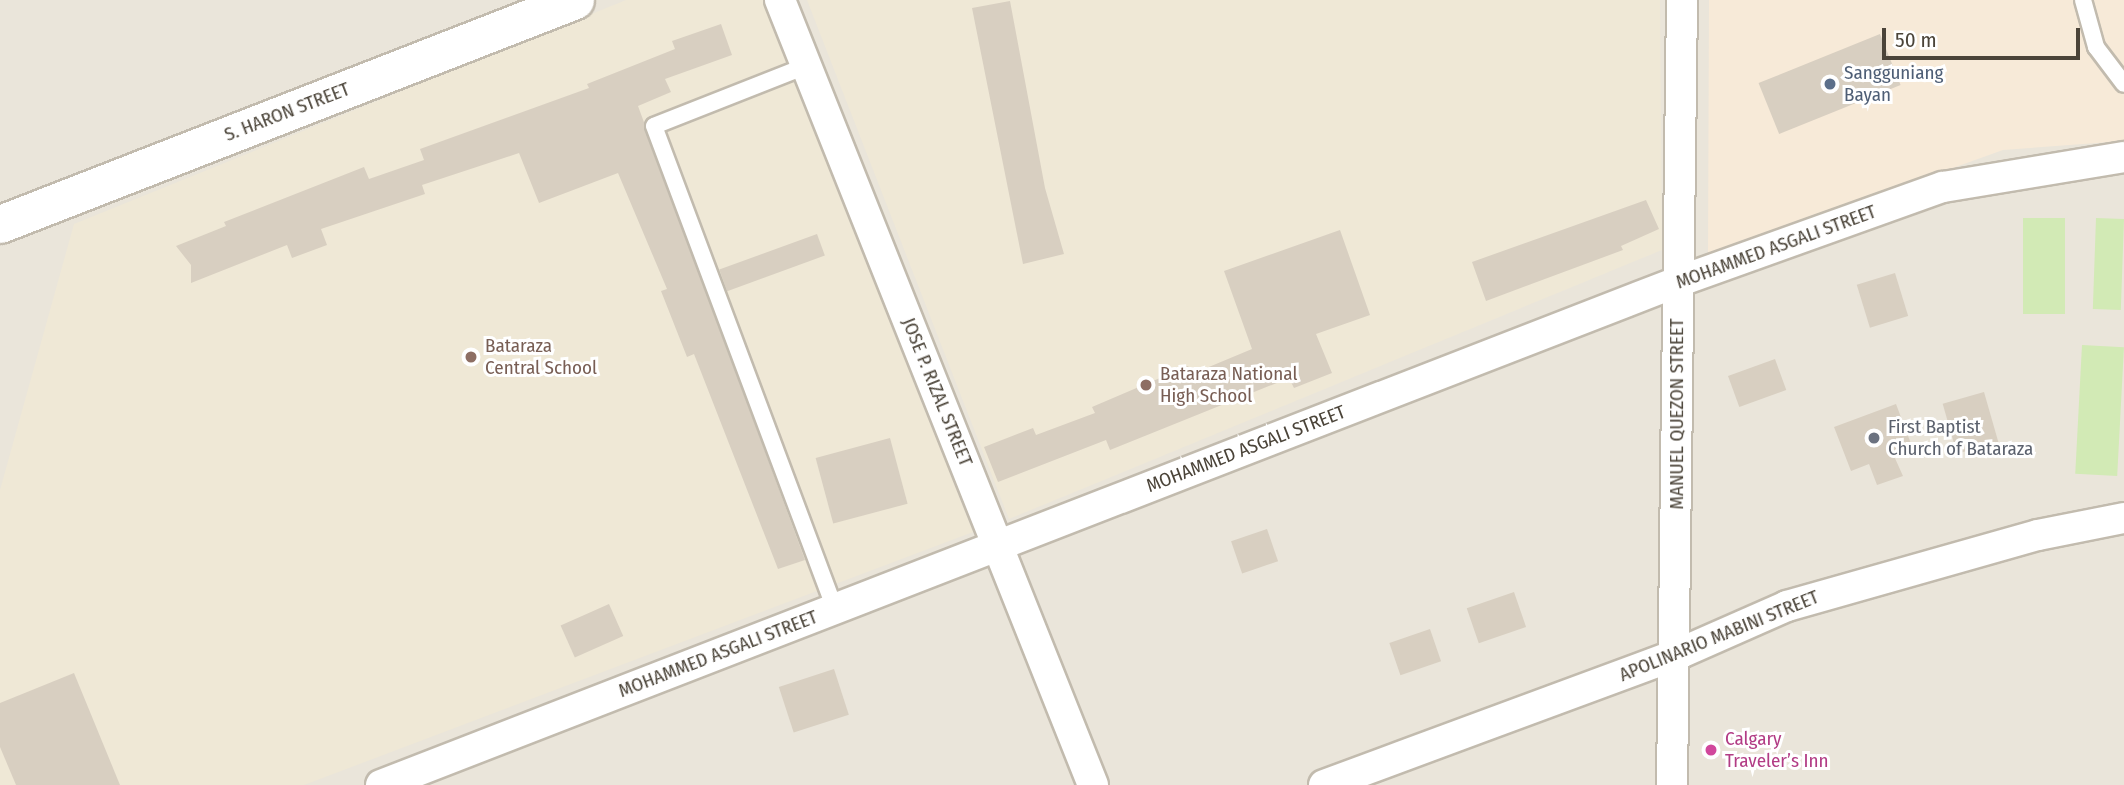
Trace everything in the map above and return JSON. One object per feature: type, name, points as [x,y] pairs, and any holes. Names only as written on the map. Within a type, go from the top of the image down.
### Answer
[{"type":"street","name":"S. HARON STREET","points":[[0,224],[575,0]]},
{"type":"street","name":"JOSE P. RIZAL STREET","points":[[780,0],[1093,785]]},
{"type":"street","name":"MANUEL QUEZON STREET","points":[[1672,785],[1676,655],[1677,282],[1682,0]]},
{"type":"street","name":"MOHAMMED ASGALI STREET","points":[[381,785],[1677,282],[1943,187],[2124,157]]},
{"type":"street","name":"APOLINARIO MABINI STREET","points":[[1324,785],[1676,655],[1787,606],[1869,580],[2124,518]]},
{"type":"lane","points":[[2083,0],[2096,47],[2124,83]]},
{"type":"lane","points":[[806,66],[654,126],[835,609]]},
{"type":"shaded area","points":[[0,0],[2124,0],[2124,785],[0,785]]},
{"type":"shaded area","name":"Bataraza Central School","points":[[626,0],[765,0],[973,532],[304,785],[0,785],[0,490],[74,224]]},
{"type":"shaded area","name":"Bataraza National High School","points":[[807,0],[1660,0],[1662,250],[1009,519]]},
{"type":"shaded area","points":[[1709,0],[2124,0],[2124,141],[2003,150],[1708,256]]},
{"type":"green space","points":[[2023,218],[2065,218],[2065,314],[2023,314]]},
{"type":"green space","points":[[2096,218],[2124,219],[2121,310],[2093,309]]},
{"type":"green space","points":[[2082,345],[2124,347],[2117,476],[2075,474]]},
{"type":"building","points":[[1010,1],[1045,188],[1064,254],[1023,264],[972,8]]},
{"type":"building","points":[[721,24],[732,55],[665,79],[671,92],[638,106],[805,560],[778,569],[694,354],[687,357],[661,291],[667,289],[618,173],[539,203],[519,153],[422,185],[425,194],[321,229],[327,245],[292,258],[287,245],[191,283],[191,265],[176,246],[226,226],[224,222],[364,167],[369,179],[424,160],[420,149],[589,88],[587,84],[675,49],[672,41]]},
{"type":"building","name":"Sangguniang Bayan","points":[[1880,34],[1901,85],[1779,134],[1759,83]]},
{"type":"building","points":[[1646,200],[1659,229],[1621,246],[1623,250],[1486,301],[1472,262]]},
{"type":"building","points":[[1340,230],[1370,315],[1316,334],[1332,373],[1294,388],[1289,378],[1110,450],[1106,440],[998,482],[984,447],[1033,428],[1036,435],[1095,413],[1092,407],[1188,366],[1192,374],[1252,349],[1224,271]]},
{"type":"building","points":[[817,234],[825,256],[727,291],[719,270]]},
{"type":"building","points":[[1895,273],[1908,316],[1870,328],[1857,285]]},
{"type":"building","points":[[1775,359],[1786,390],[1739,407],[1728,376]]},
{"type":"building","points":[[1984,392],[1998,442],[1957,454],[1943,404]]},
{"type":"building","name":"First Baptist Church of Bataraza","points":[[1896,404],[1913,449],[1894,456],[1903,476],[1877,485],[1869,464],[1851,471],[1834,427]]},
{"type":"building","points":[[890,438],[908,504],[833,524],[816,458]]},
{"type":"building","points":[[1267,529],[1278,561],[1242,574],[1231,541]]},
{"type":"building","points":[[1514,592],[1526,627],[1479,643],[1467,608]]},
{"type":"building","points":[[609,604],[623,636],[575,658],[561,626]]},
{"type":"building","points":[[1430,629],[1441,661],[1400,675],[1389,643]]},
{"type":"building","points":[[834,669],[849,715],[794,733],[779,687]]},
{"type":"building","points":[[74,673],[120,785],[16,785],[0,747],[0,703]]},
{"type":"place","name":"Sangguniang Bayan","points":[[1830,84]]},
{"type":"place","name":"Bataraza Central School","points":[[471,357]]},
{"type":"place","name":"Bataraza National High School","points":[[1146,385]]},
{"type":"place","name":"First Baptist Church of Bataraza","points":[[1874,438]]},
{"type":"place","name":"Calgary Traveler’s Inn","points":[[1711,750]]}]
